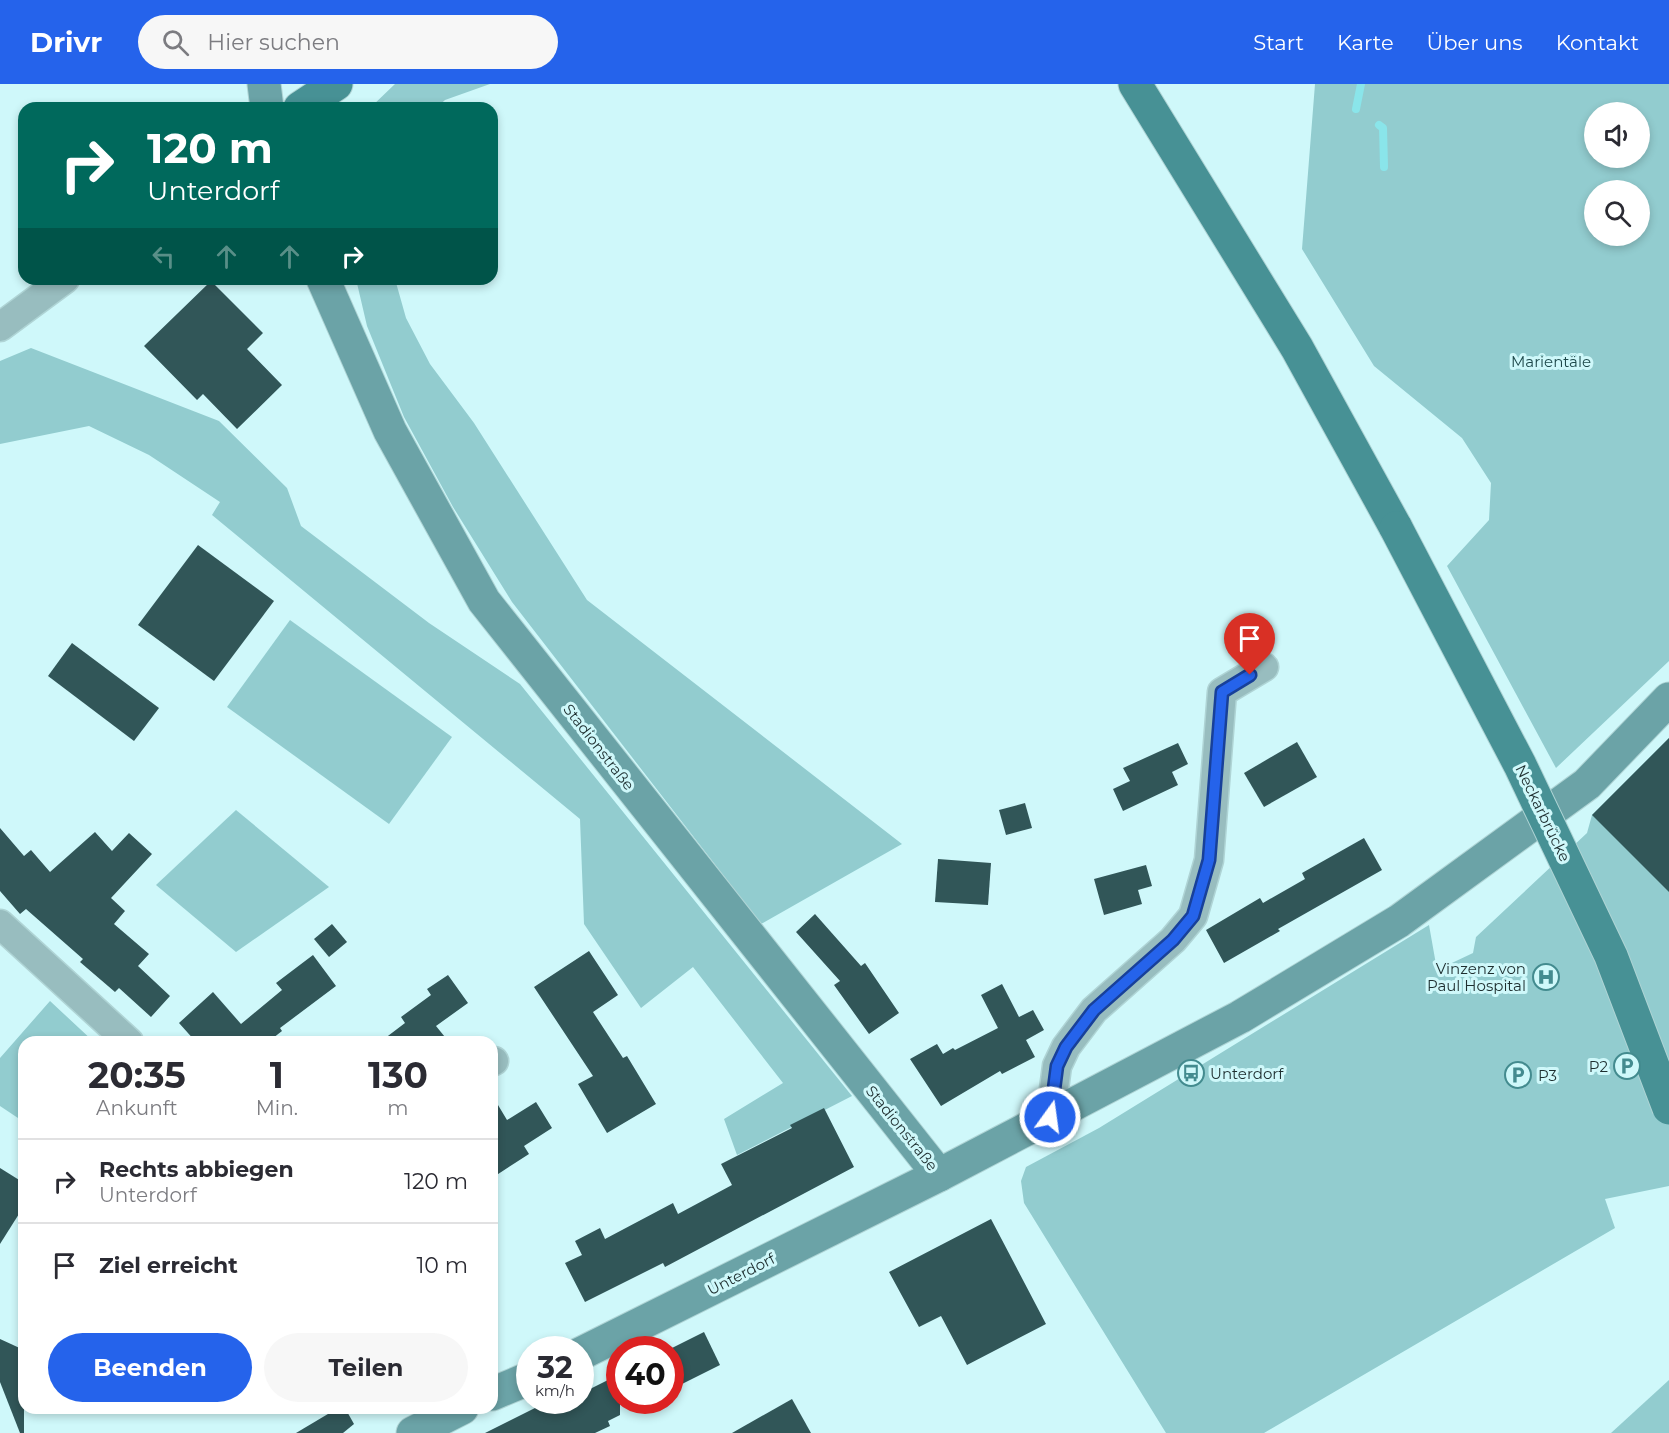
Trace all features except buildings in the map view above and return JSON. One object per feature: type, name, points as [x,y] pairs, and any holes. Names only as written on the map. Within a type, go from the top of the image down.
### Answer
[{"type":"main road","points":[[309,102],[336,84]]},
{"type":"main road","name":"Neckarbrücke","points":[[1135,84],[1297,348],[1396,528],[1520,765],[1606,945],[1669,1108]]},
{"type":"street","points":[[264,84],[266,102]]},
{"type":"street","points":[[0,327],[57,285]]},
{"type":"street","name":"Stadionstraße","points":[[326,285],[390,431],[484,602],[939,1175]]},
{"type":"street","points":[[1061,1112],[1054,1089],[1057,1066],[1066,1047],[1094,1010],[1173,940],[1193,916],[1209,860],[1222,692],[1264,667]]},
{"type":"street","name":"Unterdorf","points":[[594,1347],[1061,1112],[1240,1017],[1400,921],[1587,784],[1669,699]]},
{"type":"street","points":[[0,924],[122,1036]]},
{"type":"street","points":[[498,1391],[516,1384]]},
{"type":"street","points":[[413,1433],[450,1414]]},
{"type":"green space","points":[[395,84],[490,84],[443,102],[376,102]]},
{"type":"green space","name":"Marientäle","points":[[1315,84],[1669,84],[1669,661],[1556,768],[1447,566],[1489,520],[1491,483],[1462,438],[1374,366],[1302,249]]},
{"type":"green space","points":[[357,285],[397,285],[406,318],[430,364],[474,423],[587,600],[902,844],[761,924],[512,602],[453,507],[404,417],[367,326]]},
{"type":"green space","points":[[31,348],[219,421],[287,488],[301,526],[429,623],[520,684],[852,1096],[737,1155],[724,1119],[783,1083],[693,967],[641,1008],[584,924],[580,819],[212,515],[220,502],[149,455],[89,426],[0,444],[0,361]]},
{"type":"green space","points":[[290,620],[452,737],[389,824],[227,707]]},
{"type":"green space","points":[[1669,738],[1669,1186],[1605,1199],[1615,1228],[1264,1433],[1166,1433],[1024,1203],[1021,1181],[1026,1167],[1099,1128],[1429,925],[1437,970],[1473,953],[1476,937],[1587,833],[1592,815]]},
{"type":"green space","points":[[236,810],[329,887],[236,952],[156,885]]},
{"type":"green space","points":[[50,1001],[88,1036],[19,1036]]},
{"type":"green space","points":[[18,1037],[18,1118],[0,1106],[0,1058]]},
{"type":"green space","points":[[1669,1380],[1669,1433],[1611,1433]]},
{"type":"waterway","points":[[1356,109],[1361,84]]},
{"type":"waterway","points":[[1379,125],[1383,128],[1384,167]]},
{"type":"place","name":"Vinzenz von Paul Hospital","points":[[1546,977]]},
{"type":"place","name":"P2","points":[[1627,1066]]},
{"type":"place","name":"Unterdorf","points":[[1191,1073]]},
{"type":"place","name":"P3","points":[[1518,1075]]},
{"type":"route","points":[[1050,1117],[1061,1112],[1054,1089],[1057,1066],[1066,1047],[1094,1010],[1173,940],[1193,916],[1209,860],[1222,692],[1250,675]]}]
